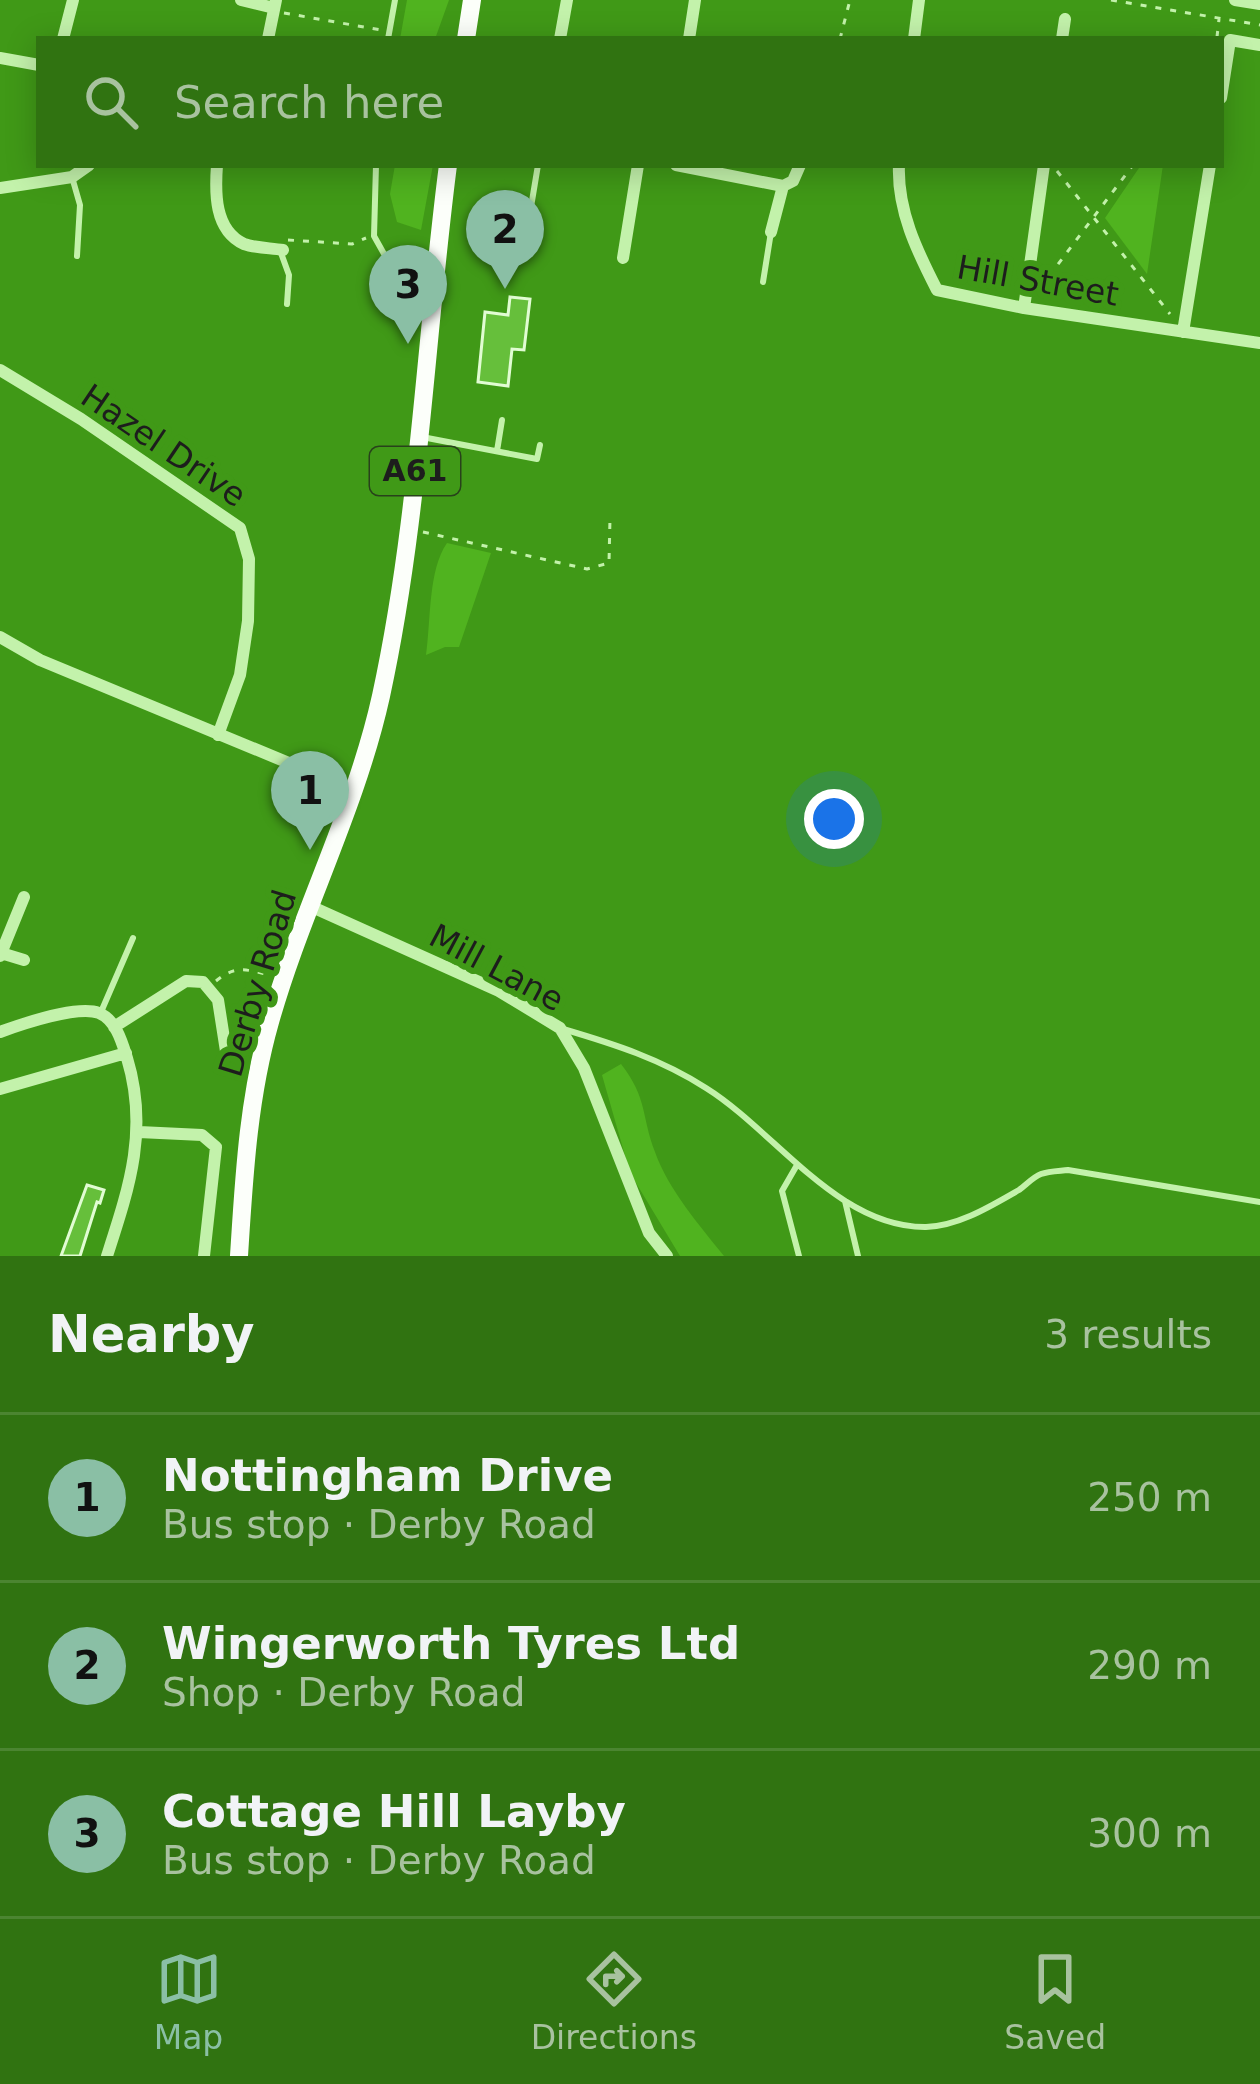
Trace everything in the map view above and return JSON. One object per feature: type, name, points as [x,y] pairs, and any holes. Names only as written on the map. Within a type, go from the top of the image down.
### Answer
[{"type":"highway","points":[[466,36],[472,0]]},
{"type":"highway","name":"Derby Road","points":[[239,1256],[255,1086],[269,1024],[354,790],[380,701],[410,529],[448,168]]},
{"type":"street","points":[[64,36],[74,0]]},
{"type":"street","points":[[241,0],[275,7]]},
{"type":"street","points":[[560,36],[566,0]]},
{"type":"street","points":[[689,36],[695,0]]},
{"type":"street","points":[[914,36],[919,0]]},
{"type":"street","points":[[1235,0],[1260,4]]},
{"type":"street","points":[[1062,36],[1065,19]]},
{"type":"street","points":[[1224,79],[1230,40],[1260,45]]},
{"type":"street","points":[[0,58],[36,64]]},
{"type":"street","points":[[0,188],[72,177],[85,168]]},
{"type":"street","points":[[217,168],[215,201],[232,234],[243,243],[281,250]]},
{"type":"street","points":[[623,258],[638,168]]},
{"type":"street","points":[[691,168],[784,186]]},
{"type":"street","points":[[771,232],[784,186],[797,177],[799,168]]},
{"type":"street","name":"Hill Street","points":[[899,168],[913,244],[937,290],[1260,344]]},
{"type":"street","points":[[1024,308],[1047,168]]},
{"type":"street","points":[[1183,332],[1210,168]]},
{"type":"street","name":"Hazel Drive","points":[[0,370],[81,418],[240,528],[249,559],[248,621],[240,674],[218,735]]},
{"type":"street","points":[[0,637],[40,660],[354,790]]},
{"type":"street","points":[[24,897],[0,955],[24,960]]},
{"type":"street","name":"Mill Lane","points":[[310,906],[499,991],[560,1028],[584,1069],[649,1233],[667,1256]]},
{"type":"street","points":[[114,1028],[186,981],[203,982],[218,1000],[226,1051],[231,1054]]},
{"type":"street","points":[[0,1032],[82,1010],[100,1013],[114,1028],[135,1084],[139,1132],[111,1255]]},
{"type":"street","points":[[0,1089],[126,1053]]},
{"type":"street","points":[[139,1132],[202,1136],[216,1148],[204,1256]]},
{"type":"lane","points":[[388,35],[395,0]]},
{"type":"lane","points":[[376,168],[374,236],[393,270],[436,279]]},
{"type":"lane","points":[[529,219],[538,168]]},
{"type":"lane","points":[[72,177],[80,206],[77,256]]},
{"type":"lane","points":[[763,282],[771,232]]},
{"type":"lane","points":[[281,250],[290,275],[287,304]]},
{"type":"lane","points":[[497,452],[502,420]]},
{"type":"lane","points":[[419,436],[537,459],[540,445]]},
{"type":"lane","points":[[100,1013],[133,938]]},
{"type":"lane","points":[[560,1028],[662,1061],[763,1129],[797,1165],[844,1199],[905,1223],[923,1227],[953,1224],[1040,1174],[1068,1170],[1260,1202]]},
{"type":"lane","points":[[797,1165],[782,1191],[799,1256]]},
{"type":"lane","points":[[844,1199],[858,1256]]},
{"type":"path","points":[[841,36],[850,0]]},
{"type":"path","points":[[1111,0],[1260,25]]},
{"type":"path","points":[[275,7],[388,35]]},
{"type":"path","points":[[1216,36],[1219,19]]},
{"type":"path","points":[[1051,168],[1183,332]]},
{"type":"path","points":[[1024,308],[1130,168]]},
{"type":"path","points":[[281,250],[290,238],[352,244],[374,236]]},
{"type":"path","points":[[410,529],[587,569],[609,563],[610,518]]},
{"type":"green space","points":[[407,0],[449,0],[436,36],[401,36]]},
{"type":"green space","points":[[394,168],[432,168],[421,230],[397,222],[390,194]]},
{"type":"green space","points":[[1139,168],[1163,168],[1147,274],[1105,218]]},
{"type":"green space","points":[[447,543],[491,553],[459,647],[426,655],[433,581]]},
{"type":"green space","points":[[621,1064],[640,1097],[668,1180],[724,1256],[680,1256],[630,1173],[602,1075]]},
{"type":"building","points":[[510,297],[530,299],[524,350],[512,349],[508,386],[478,382],[485,312],[508,315]]},
{"type":"building","points":[[87,1185],[104,1190],[100,1203],[80,1256],[61,1256]]},
{"type":"place","name":"Wingerworth Tyres Ltd","points":[[505,289]]},
{"type":"place","name":"Cottage Hill Layby","points":[[408,344]]},
{"type":"place","name":"Nottingham Drive","points":[[310,850]]}]
